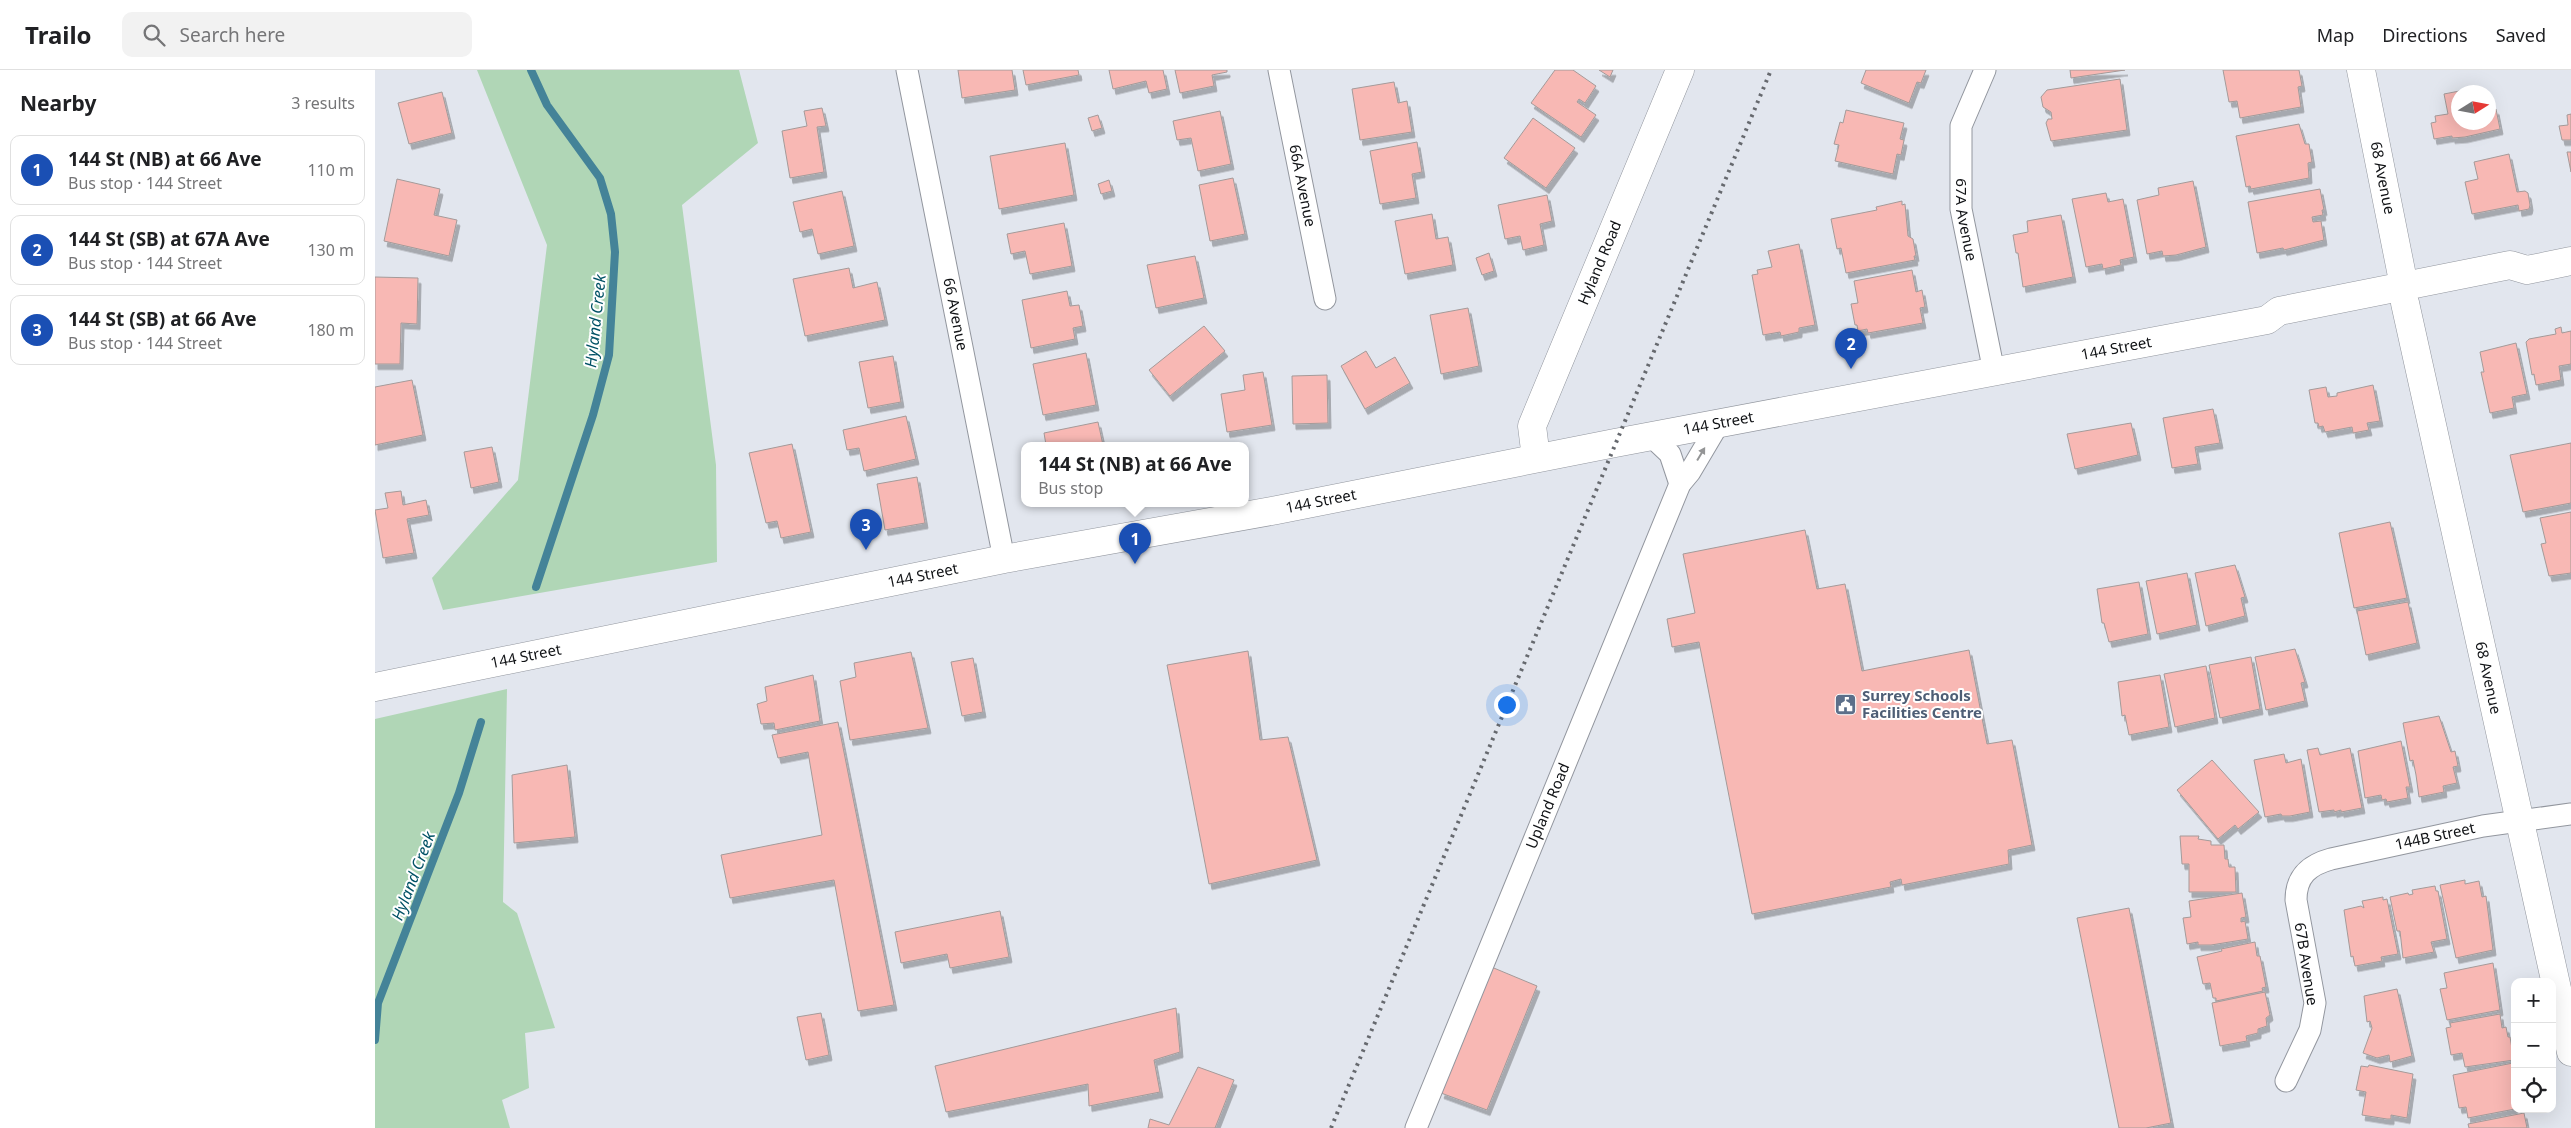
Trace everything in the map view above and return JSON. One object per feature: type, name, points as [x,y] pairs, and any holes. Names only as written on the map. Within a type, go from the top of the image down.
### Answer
[{"type":"main road","name":"Hyland Road","points":[[1536,458],[1532,426],[1680,70]]},
{"type":"main road","name":"68 Avenue","points":[[2361,70],[2405,295],[2571,1052]]},
{"type":"main road","name":"144 Street","points":[[375,686],[1004,559],[1268,512],[1536,458],[2267,320],[2279,311],[2405,295],[2510,265],[2527,270],[2571,261]]},
{"type":"street","name":"66 Avenue","points":[[907,70],[1004,559]]},
{"type":"street","name":"66A Avenue","points":[[1279,70],[1325,299]]},
{"type":"street","name":"67A Avenue","points":[[1985,70],[1961,126],[1961,209],[1994,372]]},
{"type":"street","name":"Upland Road","points":[[1416,1128],[1680,484],[1690,472],[1719,423]]},
{"type":"street","points":[[1651,436],[1670,454],[1680,484]]},
{"type":"street","name":"144B Street","points":[[2304,873],[2315,864],[2331,859],[2483,826],[2571,814]]},
{"type":"street","name":"67B Avenue","points":[[2286,1081],[2310,1030],[2314,1009],[2295,900],[2296,886],[2304,873]]},
{"type":"green space","points":[[477,70],[739,70],[758,143],[682,205],[716,465],[717,562],[443,610],[432,578],[518,480],[547,245]]},
{"type":"green space","points":[[507,689],[503,902],[517,913],[555,1028],[525,1033],[529,1088],[502,1100],[510,1128],[375,1128],[375,719]]},
{"type":"building","points":[[958,70],[1012,70],[1015,90],[962,98]]},
{"type":"building","points":[[1023,70],[1078,70],[1079,75],[1026,85]]},
{"type":"building","points":[[1109,70],[1163,70],[1167,89],[1149,93],[1146,81],[1113,89]]},
{"type":"building","points":[[1175,70],[1227,70],[1227,72],[1212,75],[1214,86],[1180,93]]},
{"type":"building","points":[[1555,70],[1573,70],[1596,86],[1585,103],[1579,99],[1577,102],[1596,115],[1581,137],[1531,103]]},
{"type":"building","points":[[1599,70],[1613,70],[1610,77]]},
{"type":"building","points":[[1866,70],[1926,70],[1921,83],[1917,82],[1909,103],[1861,83]]},
{"type":"building","points":[[2070,70],[2125,70],[2071,78]]},
{"type":"building","points":[[2223,70],[2299,70],[2302,86],[2298,87],[2301,107],[2240,118],[2237,101],[2229,102]]},
{"type":"building","points":[[2120,79],[2127,130],[2051,141],[2046,123],[2048,119],[2052,119],[2051,112],[2043,107],[2041,97],[2047,90]]},
{"type":"building","points":[[1394,82],[1398,103],[1407,101],[1412,132],[1360,140],[1352,89]]},
{"type":"building","points":[[442,92],[452,133],[409,144],[398,103]]},
{"type":"building","points":[[2451,93],[2451,130],[2496,130],[2465,137],[2452,138],[2452,136],[2434,139],[2431,123],[2436,122],[2435,116],[2448,114],[2444,94]]},
{"type":"building","points":[[822,108],[826,126],[817,127],[824,172],[790,178],[782,131],[807,126],[804,111]]},
{"type":"building","points":[[2496,109],[2500,129],[2496,130]]},
{"type":"building","points":[[1846,110],[1904,123],[1900,139],[1904,140],[1901,155],[1897,154],[1893,174],[1835,161],[1839,145],[1834,144],[1840,122],[1843,123]]},
{"type":"building","points":[[1220,111],[1231,164],[1198,171],[1191,138],[1177,140],[1173,121]]},
{"type":"building","points":[[2571,114],[2571,140],[2562,140],[2559,126],[2568,125],[2567,115]]},
{"type":"building","points":[[1098,115],[1102,128],[1092,131],[1088,118]]},
{"type":"building","points":[[1533,118],[1575,148],[1546,188],[1504,158]]},
{"type":"building","points":[[2299,124],[2305,144],[2309,144],[2312,162],[2308,163],[2309,178],[2251,189],[2250,186],[2246,187],[2236,136]]},
{"type":"building","points":[[1417,142],[1422,172],[1412,174],[1416,198],[1380,204],[1370,151]]},
{"type":"building","points":[[1065,143],[1074,195],[999,209],[990,156]]},
{"type":"building","points":[[2567,152],[2571,152],[2571,172]]},
{"type":"building","points":[[2509,154],[2517,192],[2525,191],[2528,193],[2529,209],[2519,211],[2518,205],[2472,214],[2465,182],[2478,179],[2474,162]]},
{"type":"building","points":[[1233,178],[1245,234],[1210,241],[1199,185]]},
{"type":"building","points":[[397,179],[440,189],[434,215],[457,220],[449,256],[384,241]]},
{"type":"building","points":[[1109,180],[1112,191],[1101,194],[1098,184]]},
{"type":"building","points":[[2193,181],[2206,247],[2176,255],[2163,256],[2162,251],[2147,254],[2137,200],[2159,195],[2158,188]]},
{"type":"building","points":[[2320,189],[2324,210],[2322,210],[2323,215],[2312,217],[2313,222],[2321,221],[2324,240],[2284,250],[2283,248],[2257,253],[2248,202]]},
{"type":"building","points":[[842,191],[854,246],[818,254],[812,229],[800,232],[793,202]]},
{"type":"building","points":[[2106,193],[2108,202],[2123,199],[2134,257],[2120,260],[2121,265],[2103,269],[2102,264],[2086,267],[2072,199]]},
{"type":"building","points":[[1547,195],[1552,221],[1540,224],[1544,245],[1523,250],[1520,236],[1505,239],[1498,205]]},
{"type":"building","points":[[1902,201],[1902,205],[1905,204],[1908,236],[1913,239],[1915,260],[1846,273],[1841,248],[1837,249],[1831,219],[1877,210],[1876,207]]},
{"type":"building","points":[[1432,214],[1436,239],[1448,237],[1453,265],[1405,274],[1395,221]]},
{"type":"building","points":[[2061,215],[2073,277],[2023,287],[2018,253],[2016,253],[2013,235],[2028,232],[2027,221]]},
{"type":"building","points":[[1064,223],[1072,266],[1030,274],[1025,251],[1011,254],[1007,234]]},
{"type":"building","points":[[1799,244],[1815,325],[1799,328],[1799,332],[1781,336],[1780,332],[1763,335],[1752,275],[1758,274],[1757,270],[1772,267],[1768,251]]},
{"type":"building","points":[[1489,253],[1494,271],[1482,275],[1476,258]]},
{"type":"building","points":[[1195,256],[1204,298],[1156,308],[1147,265]]},
{"type":"building","points":[[849,268],[853,288],[877,282],[885,320],[805,336],[793,279]]},
{"type":"building","points":[[1912,270],[1916,292],[1922,290],[1925,307],[1920,308],[1923,323],[1868,333],[1867,329],[1858,331],[1851,304],[1858,303],[1854,281]]},
{"type":"building","points":[[375,277],[418,278],[417,324],[401,323],[400,364],[375,364]]},
{"type":"building","points":[[1067,291],[1070,306],[1079,305],[1083,326],[1073,328],[1075,339],[1031,348],[1022,300]]},
{"type":"building","points":[[1468,308],[1479,366],[1441,374],[1430,315]]},
{"type":"building","points":[[1204,326],[1225,351],[1170,396],[1149,370]]},
{"type":"building","points":[[2561,327],[2562,333],[2571,331],[2571,364],[2559,366],[2561,380],[2536,385],[2534,374],[2532,375],[2526,342],[2529,339],[2556,334],[2555,329]]},
{"type":"building","points":[[2516,343],[2527,394],[2512,397],[2514,408],[2490,413],[2481,372],[2484,372],[2480,352]]},
{"type":"building","points":[[1366,351],[1376,368],[1395,357],[1410,383],[1365,409],[1341,366]]},
{"type":"building","points":[[1086,353],[1096,405],[1043,415],[1033,364]]},
{"type":"building","points":[[893,356],[901,402],[868,408],[859,362]]},
{"type":"building","points":[[1263,372],[1272,425],[1227,432],[1221,394],[1245,390],[1243,375]]},
{"type":"building","points":[[1327,375],[1328,423],[1293,424],[1292,376]]},
{"type":"building","points":[[412,380],[423,435],[375,445],[375,387]]},
{"type":"building","points":[[2373,385],[2380,421],[2367,423],[2369,430],[2353,433],[2352,427],[2325,432],[2323,426],[2319,427],[2318,423],[2315,423],[2309,390],[2326,387],[2328,397],[2337,396],[2337,393]]},
{"type":"building","points":[[2213,409],[2220,443],[2195,447],[2198,464],[2172,468],[2163,418]]},
{"type":"building","points":[[906,416],[916,459],[864,471],[859,448],[847,450],[843,430]]},
{"type":"building","points":[[1098,422],[1102,442],[1046,442],[1044,433]]},
{"type":"building","points":[[2131,423],[2138,455],[2075,469],[2067,434]]},
{"type":"building","points":[[2571,443],[2571,503],[2523,512],[2510,455]]},
{"type":"building","points":[[792,444],[811,532],[781,538],[777,521],[766,523],[749,453]]},
{"type":"building","points":[[492,447],[499,482],[471,488],[464,452]]},
{"type":"building","points":[[917,477],[925,523],[885,530],[877,484]]},
{"type":"building","points":[[401,491],[403,505],[426,500],[429,515],[407,519],[414,553],[383,558],[375,510],[388,508],[385,493]]},
{"type":"building","points":[[2571,512],[2571,573],[2549,576],[2541,544],[2546,543],[2540,518]]},
{"type":"building","points":[[2390,522],[2407,598],[2354,608],[2339,533]]},
{"type":"building","name":"Surrey Schools Facilities Centre","points":[[1805,530],[1817,589],[1845,584],[1862,671],[1969,650],[1987,744],[2012,740],[2032,845],[2008,850],[2009,864],[1902,885],[1901,879],[1890,882],[1891,887],[1752,914],[1699,642],[1672,647],[1667,619],[1695,613],[1683,554]]},
{"type":"building","points":[[2235,565],[2245,597],[2241,598],[2245,616],[2206,626],[2195,573]]},
{"type":"building","points":[[2187,573],[2197,625],[2157,634],[2146,581]]},
{"type":"building","points":[[2139,582],[2148,634],[2109,642],[2104,623],[2102,623],[2097,589]]},
{"type":"building","points":[[2408,602],[2417,643],[2366,655],[2357,611]]},
{"type":"building","points":[[2295,649],[2305,682],[2301,683],[2305,701],[2266,710],[2255,657]]},
{"type":"building","points":[[1248,651],[1260,740],[1288,737],[1317,860],[1209,884],[1167,665]]},
{"type":"building","points":[[911,652],[928,728],[850,740],[840,681],[856,677],[854,663]]},
{"type":"building","points":[[2251,657],[2260,709],[2220,718],[2209,665]]},
{"type":"building","points":[[973,658],[983,712],[962,716],[951,662]]},
{"type":"building","points":[[2206,666],[2215,718],[2175,727],[2164,674]]},
{"type":"building","points":[[813,675],[820,721],[775,730],[774,723],[761,724],[757,704],[767,701],[765,687]]},
{"type":"building","points":[[2160,675],[2169,727],[2129,735],[2125,715],[2122,716],[2118,682]]},
{"type":"building","points":[[2439,716],[2451,752],[2455,751],[2458,766],[2453,767],[2457,783],[2443,786],[2444,792],[2419,797],[2413,760],[2410,761],[2403,723]]},
{"type":"building","points":[[838,722],[894,1005],[858,1011],[834,880],[730,898],[721,855],[822,835],[808,752],[778,758],[772,735]]},
{"type":"building","points":[[2401,741],[2410,787],[2406,787],[2408,798],[2387,802],[2386,799],[2382,800],[2381,795],[2365,798],[2358,751]]},
{"type":"building","points":[[2318,748],[2320,755],[2350,748],[2362,808],[2341,812],[2341,810],[2334,812],[2334,810],[2319,812],[2307,750]]},
{"type":"building","points":[[2284,754],[2286,763],[2301,759],[2310,812],[2290,816],[2282,816],[2281,814],[2265,817],[2254,760]]},
{"type":"building","points":[[2212,760],[2259,812],[2238,829],[2235,825],[2218,839],[2177,790]]},
{"type":"building","points":[[567,765],[575,837],[514,843],[512,775]]},
{"type":"building","points":[[2180,836],[2199,836],[2198,839],[2211,841],[2211,845],[2224,845],[2225,859],[2228,859],[2229,867],[2235,867],[2236,892],[2189,892],[2189,864],[2182,864]]},
{"type":"building","points":[[2465,880],[2465,884],[2479,881],[2482,897],[2486,896],[2493,950],[2456,958],[2440,885]]},
{"type":"building","points":[[2435,886],[2436,891],[2438,891],[2447,939],[2431,942],[2434,952],[2403,958],[2400,931],[2397,931],[2390,897],[2408,893],[2409,895],[2413,894],[2412,890]]},
{"type":"building","points":[[2242,893],[2246,917],[2241,918],[2241,922],[2245,921],[2248,939],[2211,945],[2198,945],[2198,942],[2187,944],[2183,918],[2191,917],[2189,901]]},
{"type":"building","points":[[2383,897],[2383,900],[2387,899],[2398,954],[2381,957],[2382,961],[2355,966],[2353,956],[2351,957],[2344,910],[2361,906],[2364,908],[2362,901]]},
{"type":"building","points":[[2129,908],[2171,1123],[2146,1128],[2119,1128],[2077,918]]},
{"type":"building","points":[[1000,911],[1009,957],[950,968],[947,954],[901,963],[895,932]]},
{"type":"building","points":[[2255,942],[2257,956],[2260,956],[2266,987],[2262,988],[2263,991],[2216,1001],[2216,998],[2213,998],[2210,983],[2203,984],[2197,957],[2222,951],[2221,949]]},
{"type":"building","points":[[2493,963],[2500,1010],[2447,1020],[2440,989],[2447,988],[2444,973]]},
{"type":"building","points":[[1489,966],[1537,986],[1487,1110],[1441,1093]]},
{"type":"building","points":[[2397,989],[2412,1056],[2390,1062],[2389,1055],[2377,1058],[2363,1053],[2372,1028],[2370,1021],[2367,1022],[2364,996]]},
{"type":"building","points":[[2265,992],[2270,1015],[2266,1018],[2267,1026],[2258,1029],[2258,1033],[2246,1036],[2247,1041],[2220,1046],[2212,1003]]},
{"type":"building","points":[[1176,1008],[1180,1052],[1154,1060],[1160,1092],[1089,1106],[1088,1084],[946,1112],[935,1066]]},
{"type":"building","points":[[821,1013],[829,1055],[806,1060],[797,1017]]},
{"type":"building","points":[[2500,1014],[2502,1028],[2506,1027],[2508,1037],[2510,1037],[2511,1060],[2465,1067],[2462,1053],[2451,1055],[2446,1028],[2451,1027],[2450,1023]]},
{"type":"building","points":[[2511,1063],[2511,1110],[2468,1118],[2466,1107],[2459,1108],[2453,1075]]},
{"type":"building","points":[[2369,1065],[2413,1074],[2407,1118],[2391,1115],[2391,1119],[2387,1119],[2362,1115],[2366,1092],[2356,1090],[2361,1066],[2368,1067]]},
{"type":"building","points":[[1198,1067],[1234,1080],[1215,1128],[1148,1128],[1150,1119],[1169,1125]]},
{"type":"building","points":[[2524,1113],[2527,1128],[2469,1128],[2468,1124]]},
{"type":"waterway","name":"Hyland Creek","points":[[531,70],[547,105],[600,178],[611,214],[615,252],[609,355],[593,415],[536,587]]},
{"type":"waterway","name":"Hyland Creek","points":[[375,1040],[378,1003],[459,793],[481,722]]},
{"type":"railway","points":[[1331,1128],[1771,70]]},
{"type":"place","name":"144 St (SB) at 67A Ave","points":[[1851,369]]},
{"type":"place","name":"144 St (SB) at 66 Ave","points":[[866,550]]},
{"type":"place","name":"144 St (NB) at 66 Ave","points":[[1135,564]]},
{"type":"place","name":"Surrey Schools Facilities Centre","points":[[1846,705]]}]
